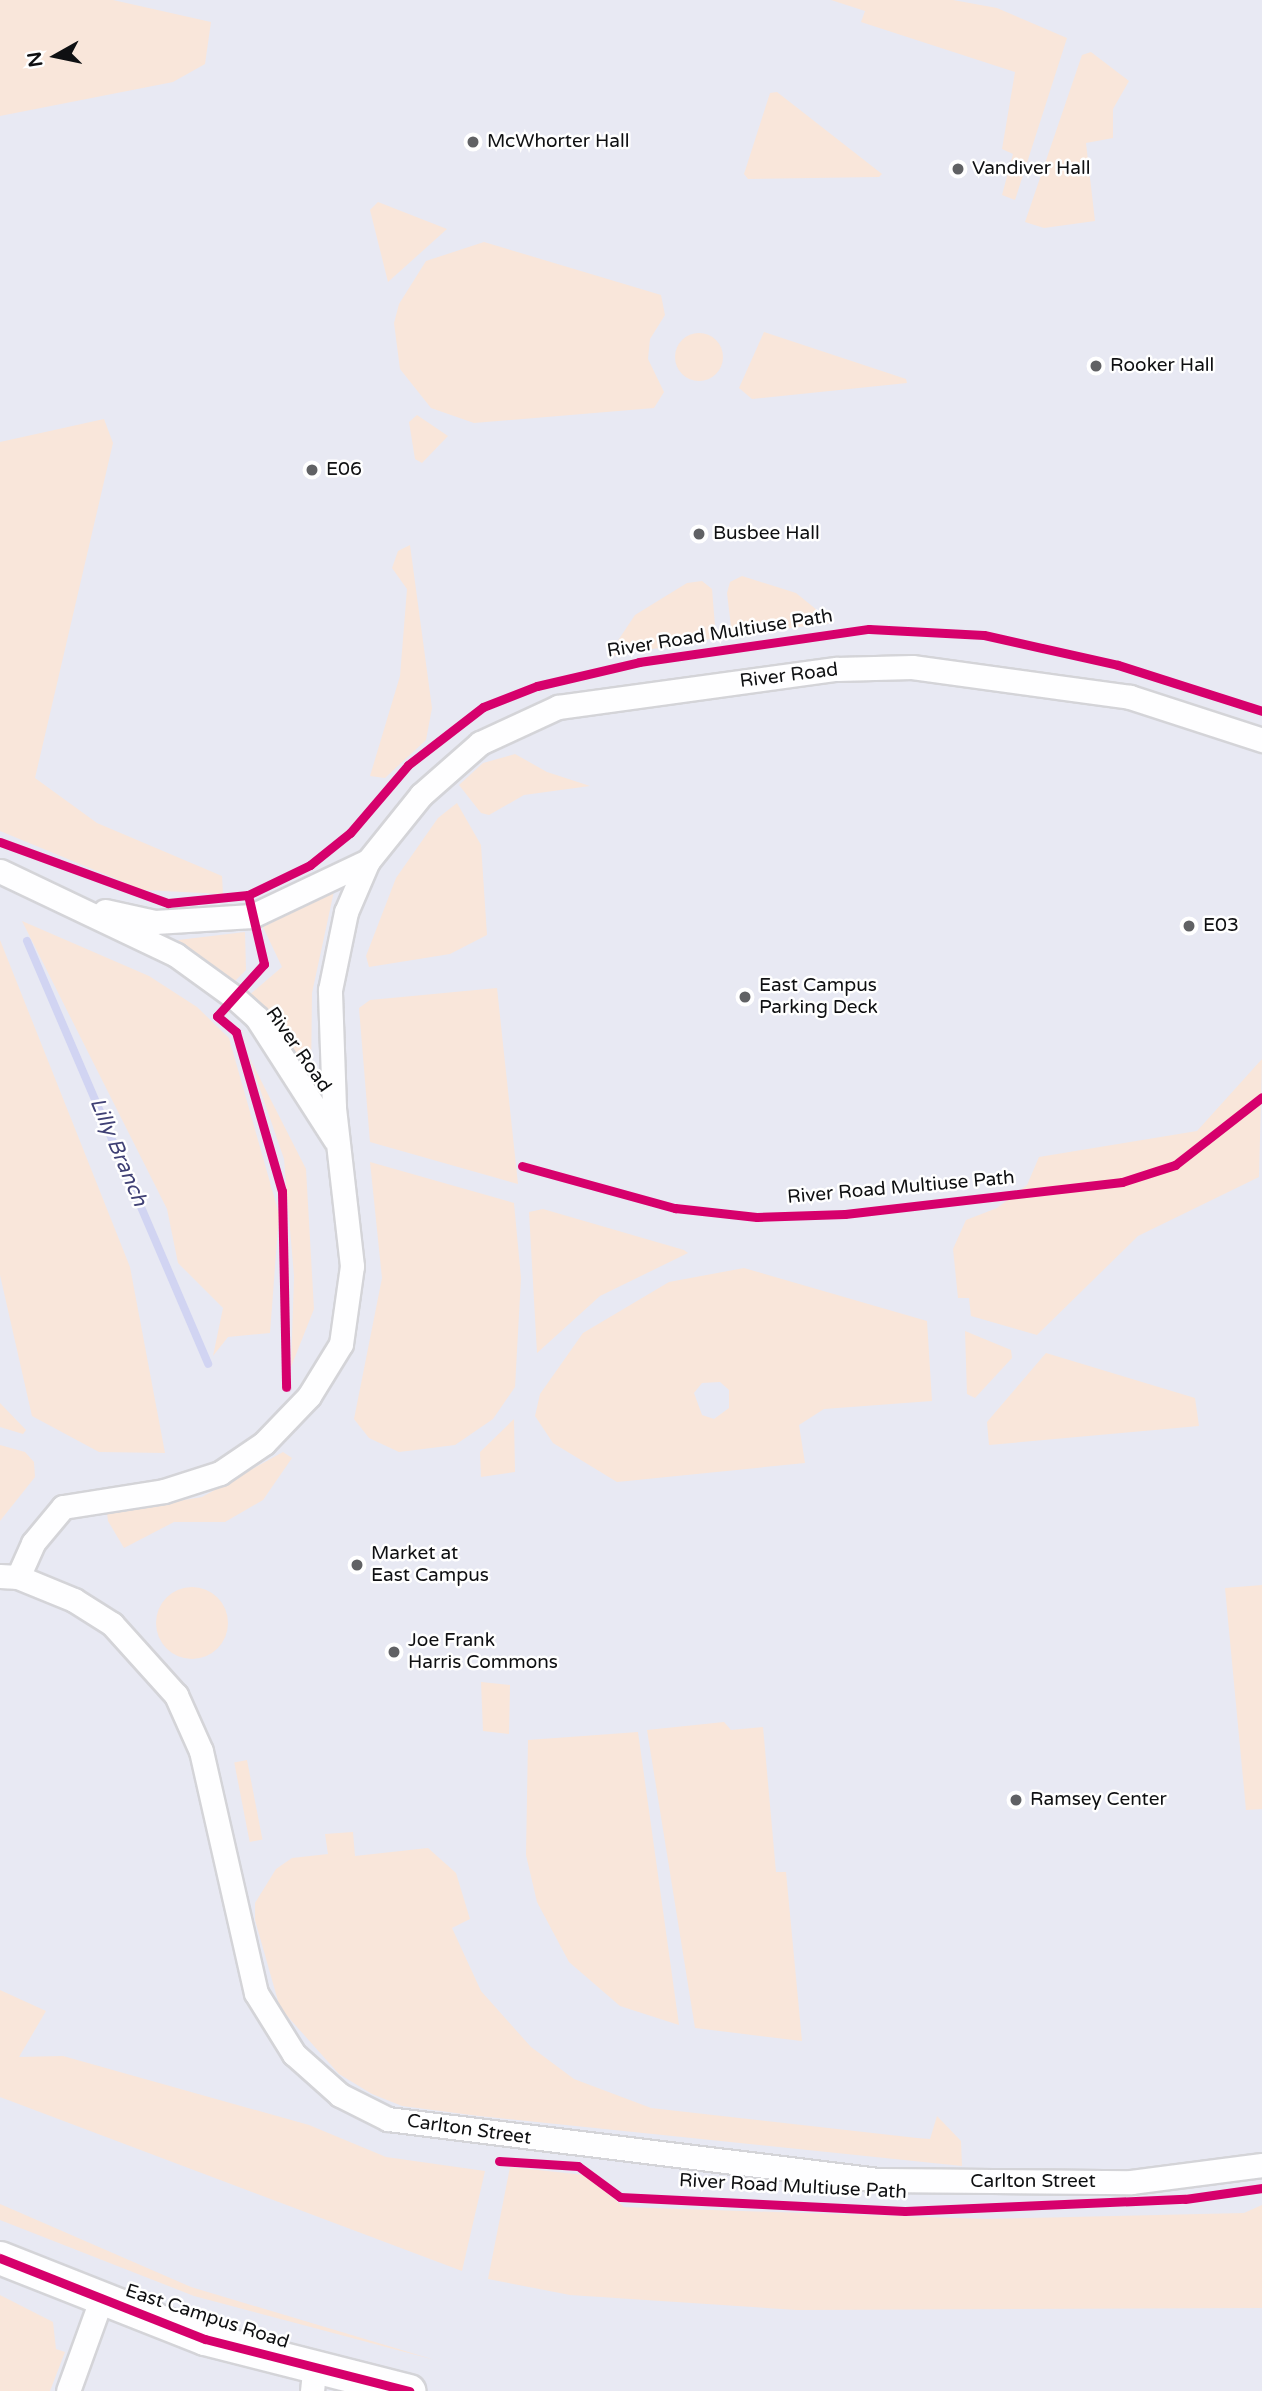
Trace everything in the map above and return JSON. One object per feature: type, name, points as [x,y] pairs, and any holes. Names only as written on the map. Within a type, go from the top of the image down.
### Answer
[{"type":"main road","name":"East Campus Road","points":[[0,2258],[101,2300],[313,2381],[409,2391]]},
{"type":"street","name":"River Road","points":[[9,1577],[62,1507],[164,1491],[220,1473],[264,1443],[310,1396],[341,1345],[352,1266],[337,1144],[330,983],[346,912],[368,861],[421,795],[480,743],[558,707],[837,670],[912,667],[1130,697],[1262,740]]},
{"type":"street","name":"River Road","points":[[72,904],[155,922],[231,919],[288,904],[368,861]]},
{"type":"street","name":"River Road","points":[[0,872],[176,955],[234,998],[257,1018],[337,1144]]},
{"type":"street","name":"Carlton Street","points":[[9,1577],[75,1600],[112,1624],[145,1654],[176,1695],[201,1751],[256,1993],[294,2054],[340,2095],[388,2119],[881,2180],[1131,2182],[1262,2165]]},
{"type":"street","points":[[68,2391],[101,2300]]},
{"type":"shaded area","points":[[0,0],[1262,0],[1262,2391],[0,2391]]},
{"type":"shaded area","points":[[0,0],[113,0],[211,22],[205,64],[173,82],[0,116]]},
{"type":"shaded area","points":[[831,0],[953,0],[997,8],[1067,38],[1015,200],[1002,195],[1013,154],[1002,149],[1015,72],[861,22],[865,11]]},
{"type":"shaded area","points":[[1091,52],[1129,81],[1113,109],[1113,138],[1086,143],[1095,221],[1044,228],[1025,222],[1082,55]]},
{"type":"shaded area","points":[[777,92],[882,174],[879,177],[748,179],[744,174],[770,93]]},
{"type":"shaded area","points":[[378,202],[447,229],[388,282],[370,210]]},
{"type":"shaded area","points":[[484,242],[661,295],[665,315],[650,339],[648,359],[664,392],[654,408],[474,423],[431,408],[400,369],[394,323],[399,304],[426,261]]},
{"type":"shaded area","points":[[764,332],[906,379],[907,383],[752,399],[739,388]]},
{"type":"shaded area","points":[[699,333],[716,340],[723,357],[716,374],[699,381],[682,374],[675,357],[682,340]]},
{"type":"shaded area","points":[[417,415],[448,436],[422,463],[415,459],[409,422]]},
{"type":"shaded area","points":[[104,419],[113,443],[35,778],[97,823],[222,876],[223,894],[143,890],[0,831],[0,442]]},
{"type":"shaded area","points":[[410,545],[432,708],[426,740],[385,778],[370,776],[400,676],[407,589],[392,568],[398,551]]},
{"type":"shaded area","points":[[742,576],[796,593],[833,623],[732,635],[727,593],[730,582]]},
{"type":"shaded area","points":[[702,581],[712,589],[716,638],[607,657],[635,615],[687,583]]},
{"type":"shaded area","points":[[515,754],[547,772],[590,786],[524,795],[489,815],[481,813],[459,785],[483,763]]},
{"type":"shaded area","points":[[457,803],[481,845],[487,935],[450,954],[369,967],[366,956],[396,878],[438,818]]},
{"type":"shaded area","points":[[334,891],[312,993],[311,1080],[248,996],[282,967],[263,927]]},
{"type":"shaded area","points":[[22,921],[149,976],[197,1007],[229,1038],[279,1214],[270,1333],[228,1337],[213,1356],[223,1308],[178,1263],[167,1209]]},
{"type":"shaded area","points":[[245,932],[246,970],[234,982],[178,940]]},
{"type":"shaded area","points":[[0,940],[130,1267],[165,1453],[99,1452],[32,1416],[0,1275]]},
{"type":"shaded area","points":[[497,988],[518,1184],[370,1142],[359,1008],[370,1000]]},
{"type":"shaded area","points":[[249,1057],[306,1169],[314,1309],[291,1367],[294,1276],[284,1159]]},
{"type":"shaded area","points":[[1262,1059],[1259,1177],[1138,1236],[1037,1335],[971,1316],[969,1298],[958,1298],[953,1249],[966,1220],[997,1208],[1027,1185],[1039,1157],[1197,1131]]},
{"type":"shaded area","points":[[370,1162],[514,1203],[521,1278],[515,1387],[493,1419],[455,1445],[399,1452],[369,1438],[354,1419],[382,1278]]},
{"type":"shaded area","points":[[543,1209],[688,1253],[600,1296],[537,1353],[529,1212]]},
{"type":"shaded area","points":[[744,1268],[927,1321],[932,1401],[824,1409],[799,1425],[805,1463],[617,1482],[553,1443],[535,1416],[540,1394],[583,1333],[669,1282]],"holes":[[[720,1382],[729,1390],[729,1408],[714,1419],[702,1415],[694,1393],[702,1383]]]},
{"type":"shaded area","points":[[965,1331],[1011,1350],[1012,1358],[975,1398],[967,1394]]},
{"type":"shaded area","points":[[1046,1353],[1195,1398],[1199,1426],[989,1445],[987,1422]]},
{"type":"shaded area","points":[[0,1403],[26,1430],[23,1434],[0,1427]]},
{"type":"shaded area","points":[[514,1419],[515,1472],[481,1477],[480,1452]]},
{"type":"shaded area","points":[[0,1445],[25,1452],[34,1462],[35,1477],[0,1521]]},
{"type":"shaded area","points":[[283,1452],[292,1458],[263,1500],[225,1522],[174,1522],[124,1548],[108,1521],[107,1513],[202,1497]]},
{"type":"shaded area","points":[[1262,1585],[1262,1809],[1246,1810],[1225,1588]]},
{"type":"shaded area","points":[[192,1587],[212,1593],[222,1603],[228,1623],[222,1643],[212,1653],[192,1659],[172,1653],[162,1643],[156,1623],[162,1603],[172,1593]]},
{"type":"shaded area","points":[[481,1682],[510,1685],[509,1734],[483,1731]]},
{"type":"shaded area","points":[[724,1722],[731,1730],[763,1727],[776,1872],[786,1872],[802,2041],[695,2028],[647,1730]]},
{"type":"shaded area","points":[[638,1732],[679,2025],[620,2006],[569,1962],[537,1902],[526,1855],[528,1740]]},
{"type":"shaded area","points":[[247,1760],[262,1840],[250,1842],[234,1762]]},
{"type":"shaded area","points":[[353,1832],[355,1856],[428,1848],[456,1873],[470,1919],[452,1928],[481,1991],[531,2047],[574,2079],[651,2108],[917,2138],[930,2139],[937,2116],[961,2141],[962,2166],[479,2116],[402,2106],[372,2094],[339,2074],[280,2008],[255,1920],[255,1903],[276,1869],[292,1858],[328,1854],[325,1834]]},
{"type":"shaded area","points":[[0,1990],[46,2011],[19,2057],[63,2056],[309,2125],[386,2157],[485,2171],[462,2271],[0,2097]]},
{"type":"shaded area","points":[[510,2167],[585,2175],[624,2207],[986,2219],[1244,2213],[1262,2205],[1262,2308],[797,2310],[570,2295],[488,2279]]},
{"type":"shaded area","points":[[0,2204],[191,2287],[435,2360],[194,2296],[0,2220]]},
{"type":"shaded area","points":[[0,2295],[53,2322],[56,2349],[65,2352],[50,2391],[0,2391]]},
{"type":"waterway","name":"Lilly Branch","points":[[27,941],[208,1364]]},
{"type":"cycle path","name":"River Road Multiuse Path","points":[[0,842],[168,903],[248,895],[310,865],[350,833],[408,765],[483,707],[537,686],[639,662],[869,629],[984,635],[1118,665],[1262,711]]},
{"type":"cycle path","points":[[248,895],[264,964],[217,1016],[236,1032],[282,1191],[286,1387]]},
{"type":"cycle path","name":"River Road Multiuse Path","points":[[522,1166],[675,1208],[757,1217],[845,1214],[1122,1182],[1175,1165],[1262,1097]]},
{"type":"cycle path","name":"River Road Multiuse Path","points":[[499,2161],[578,2166],[620,2197],[905,2211],[1185,2199],[1262,2188]]},
{"type":"cycle path","points":[[0,2258],[205,2339],[409,2391]]},
{"type":"place","name":"McWhorter Hall","points":[[473,142]]},
{"type":"place","name":"Vandiver Hall","points":[[958,169]]},
{"type":"place","name":"Rooker Hall","points":[[1096,366]]},
{"type":"place","name":"E06","points":[[312,470]]},
{"type":"place","name":"Busbee Hall","points":[[699,534]]},
{"type":"place","name":"E03","points":[[1189,926]]},
{"type":"place","name":"East Campus Parking Deck","points":[[745,997]]},
{"type":"place","name":"Market at East Campus","points":[[357,1565]]},
{"type":"place","name":"Joe Frank Harris Commons","points":[[394,1652]]},
{"type":"place","name":"Ramsey Center","points":[[1016,1800]]}]
